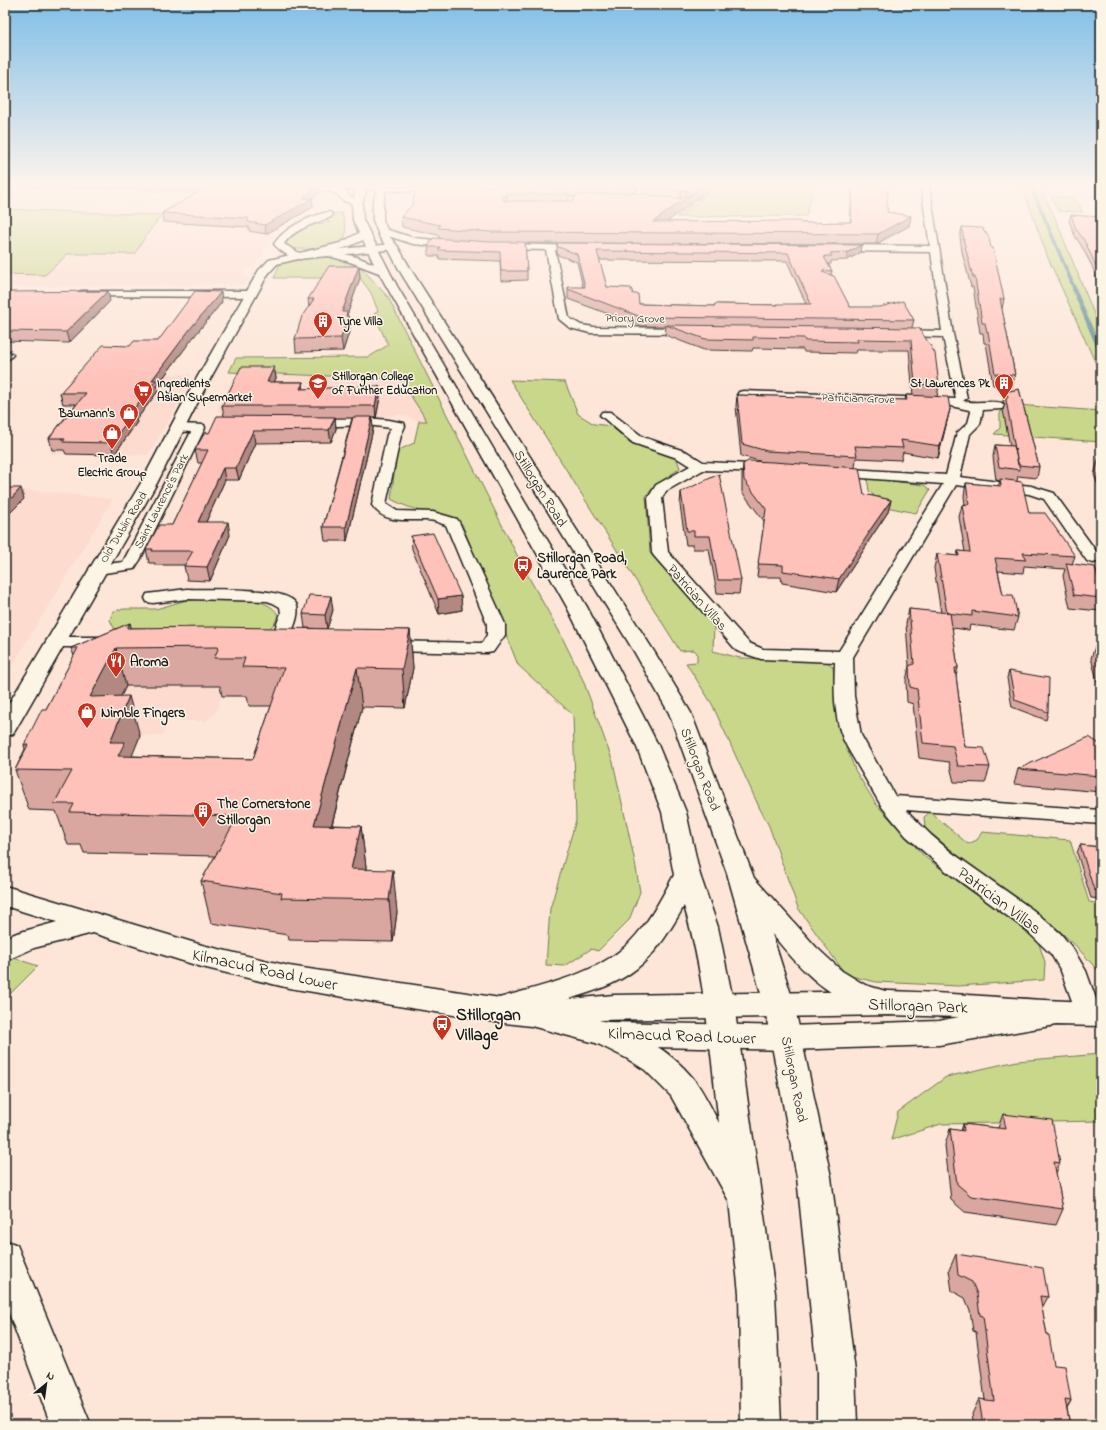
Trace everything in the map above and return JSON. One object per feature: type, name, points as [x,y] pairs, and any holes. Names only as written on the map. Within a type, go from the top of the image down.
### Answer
[{"type":"main road","points":[[299,256],[312,253]]},
{"type":"main road","points":[[326,253],[353,259],[384,272]]},
{"type":"main road","name":"Old Dublin Road","points":[[5,729],[149,482],[263,272],[273,262],[299,256],[326,253]]},
{"type":"main road","name":"Stillorgan Road","points":[[383,253],[384,272],[577,607],[647,745],[674,812],[687,875],[704,927],[719,1005],[757,1293],[760,1425]]},
{"type":"main road","name":"Stillorgan Road","points":[[391,253],[407,273],[645,653],[680,713],[742,880],[779,1004],[787,1038],[814,1177],[836,1372],[837,1425]]},
{"type":"main road","points":[[496,1010],[593,980],[624,965],[640,951],[648,940],[675,899],[687,875]]},
{"type":"main road","points":[[742,880],[812,960],[826,973],[845,988],[865,997],[889,1004]]},
{"type":"main road","name":"Kilmacud Road Lower","points":[[5,896],[202,956],[290,977],[496,1010],[531,1014],[607,1034],[787,1038]]},
{"type":"main road","points":[[5,950],[27,940],[92,923]]},
{"type":"main road","name":"Stillorgan Park","points":[[779,1004],[933,1004],[1056,1013],[1095,1014]]},
{"type":"main road","name":"Kilmacud Road Lower","points":[[531,1014],[614,1007],[779,1004]]},
{"type":"main road","name":"Stillorgan Park","points":[[787,1038],[939,1033],[1056,1013]]},
{"type":"main road","points":[[607,1034],[637,1049],[656,1061],[682,1087],[746,1202]]},
{"type":"main road","points":[[5,1257],[71,1425]]},
{"type":"street","points":[[292,253],[299,256]]},
{"type":"street","name":"Priory Grove","points":[[551,253],[564,319],[569,325],[580,329],[594,330],[705,331]]},
{"type":"street","points":[[936,253],[948,334],[961,398]]},
{"type":"street","points":[[75,294],[251,294]]},
{"type":"street","points":[[888,333],[948,334]]},
{"type":"street","points":[[5,353],[7,355],[5,357]]},
{"type":"street","name":"Patrician Grove","points":[[743,395],[951,402],[973,407],[998,406]]},
{"type":"street","name":"Patrician Villas","points":[[973,407],[977,411],[974,424],[964,433],[952,480],[844,657],[843,679],[851,736],[888,802],[905,822],[939,854],[1033,922],[1056,944],[1068,960],[1095,1014]]},
{"type":"street","points":[[606,414],[638,440],[682,455],[700,466],[780,468]]},
{"type":"street","points":[[298,423],[368,422],[398,426],[394,435],[379,505],[384,512],[398,516],[434,516],[452,522],[496,624],[496,636],[487,648],[371,646]]},
{"type":"street","name":"Saint Laurence's Park","points":[[97,570],[128,566],[132,560],[199,428],[177,428]]},
{"type":"street","name":"Patrician Villas","points":[[700,466],[661,488],[656,498],[660,553],[743,647],[761,654],[844,657]]},
{"type":"street","points":[[820,471],[952,480],[1031,490],[1049,496],[1093,558]]},
{"type":"street","points":[[153,598],[187,594],[267,596],[280,599],[288,605],[289,613],[277,645]]},
{"type":"street","points":[[55,642],[127,643]]},
{"type":"street","points":[[888,802],[1101,817]]},
{"type":"shaded area","points":[[5,253],[264,253],[256,266],[245,269],[243,275],[250,277],[246,284],[5,287]]},
{"type":"shaded area","points":[[101,373],[192,374],[177,400],[181,400],[148,455],[50,454]]},
{"type":"shaded area","name":"Stillorgan College of Further Education","points":[[237,373],[400,379],[428,421],[419,421],[402,415],[388,416],[387,419],[240,419],[224,416],[218,411],[218,408]]},
{"type":"shaded area","points":[[5,488],[113,499],[5,677]]},
{"type":"shaded area","points":[[233,665],[216,712],[206,721],[169,721],[163,735],[64,737],[90,683]]},
{"type":"green space","points":[[5,253],[136,253],[135,254],[68,254],[45,275],[5,274]]},
{"type":"green space","points":[[1046,253],[1069,253],[1101,331],[1101,375]]},
{"type":"green space","points":[[334,257],[358,264],[388,297],[523,567],[559,631],[583,680],[613,762],[635,862],[640,892],[629,920],[598,951],[591,949],[565,966],[546,965],[550,909],[576,820],[573,715],[518,665],[462,524],[444,517],[408,507],[391,499],[397,451],[414,443],[419,421],[427,421],[400,379],[229,372],[236,358],[369,357],[388,345],[374,314],[378,311],[371,293],[360,278],[274,278],[279,266],[283,263],[296,259]]},
{"type":"green space","points":[[510,380],[565,382],[578,414],[594,424],[611,426],[629,442],[677,459],[680,468],[655,486],[646,496],[650,553],[714,626],[713,651],[740,658],[818,660],[827,662],[833,667],[837,716],[847,749],[855,770],[876,804],[925,857],[1026,929],[1038,941],[1045,962],[1044,980],[958,986],[876,982],[846,975],[798,908],[769,826],[712,704],[686,663],[697,662],[697,653],[694,650],[680,651]]},
{"type":"green space","points":[[1002,404],[1101,411],[1101,442],[994,434],[1000,428],[1000,413],[1004,408]]},
{"type":"green space","points":[[867,478],[924,485],[930,490],[916,513],[886,507],[869,491]]},
{"type":"green space","points":[[197,597],[242,598],[254,600],[273,608],[278,615],[275,623],[267,631],[116,632],[110,620],[114,611],[124,609],[156,609]]},
{"type":"green space","points":[[930,812],[968,844],[977,840],[982,832],[1070,840],[1089,902],[1101,904],[1101,974],[1075,945],[1053,925],[982,875],[925,828],[924,817]]},
{"type":"green space","points":[[14,958],[38,966],[5,999],[5,962]]},
{"type":"green space","points":[[1101,1054],[1101,1121],[941,1124],[891,1140],[898,1112],[946,1077],[1017,1061]]},
{"type":"building","points":[[500,253],[526,253],[527,271],[501,271]]},
{"type":"building","points":[[574,253],[597,253],[607,287],[631,288],[633,294],[638,294],[639,304],[715,306],[715,304],[811,304],[788,253],[763,253],[835,253],[830,253],[832,256],[824,257],[832,271],[823,270],[822,272],[834,276],[850,307],[880,307],[903,301],[914,320],[641,317],[568,289],[568,287],[585,287],[577,254]]},
{"type":"building","points":[[967,253],[994,253],[1004,299],[1000,299],[1015,375],[995,374],[988,332],[985,323],[982,323],[975,277],[973,277]]},
{"type":"building","points":[[1090,253],[1101,253],[1101,279]]},
{"type":"building","points":[[329,266],[359,266],[342,312],[347,312],[346,316],[348,316],[341,338],[295,339],[302,316],[314,299],[308,299]]},
{"type":"building","points":[[108,291],[66,332],[5,331],[5,292]]},
{"type":"building","points":[[195,291],[221,292],[190,329],[152,380],[156,380],[132,411],[135,411],[111,443],[63,442],[65,439],[61,439],[63,438],[49,438],[86,393],[60,393],[103,345],[130,346],[134,341],[158,341]]},
{"type":"building","points":[[666,325],[919,328],[935,353],[939,385],[915,384],[911,340],[857,339],[858,342],[805,341],[804,338],[753,337],[753,340],[705,339]]},
{"type":"building","points":[[241,367],[274,367],[267,382],[303,382],[300,389],[379,386],[375,406],[222,406]]},
{"type":"building","points":[[1019,389],[1039,467],[1018,465],[1006,400],[1008,396],[1005,392]]},
{"type":"building","points":[[737,395],[907,400],[906,395],[948,397],[950,409],[940,446],[901,440],[903,448],[855,446],[857,456],[767,451],[742,444]]},
{"type":"building","points":[[217,416],[335,417],[329,430],[253,431],[236,468],[223,468],[198,522],[228,522],[207,567],[184,566],[193,551],[152,551],[153,549],[146,549],[159,525],[172,525],[208,450],[195,450],[205,432],[209,433]]},
{"type":"building","points":[[353,417],[372,417],[346,527],[323,527]]},
{"type":"building","points":[[995,445],[1014,446],[1020,470],[999,467]]},
{"type":"building","points":[[748,461],[859,468],[864,494],[891,500],[839,579],[783,571],[783,565],[758,564],[766,509],[744,480],[743,464]]},
{"type":"building","points":[[1098,463],[1101,463],[1101,471]]},
{"type":"building","points":[[719,474],[741,580],[718,580],[710,536],[694,536],[694,531],[687,531],[681,492]]},
{"type":"building","points":[[1000,479],[1022,482],[1029,513],[1045,513],[1075,556],[1023,553],[1026,560],[995,558],[1003,595],[1013,595],[1018,617],[972,611],[972,616],[947,613],[937,554],[959,556],[958,551],[970,552],[962,505],[969,504],[966,483],[1001,486]]},
{"type":"building","points":[[5,488],[21,488],[5,505]]},
{"type":"building","points":[[433,533],[461,596],[438,599],[411,536]]},
{"type":"building","points":[[1066,563],[1095,567],[1101,587],[1101,598],[1074,595]]},
{"type":"building","points":[[309,595],[331,596],[325,615],[303,614]]},
{"type":"building","points":[[909,609],[950,613],[958,668],[955,668],[965,747],[984,748],[990,767],[958,766],[953,746],[923,743],[917,689],[910,687],[909,666],[914,664]]},
{"type":"building","points":[[130,623],[127,628],[210,627],[410,630],[402,669],[357,668],[314,825],[361,826],[351,869],[393,870],[389,900],[281,898],[282,893],[201,881],[238,816],[70,812],[74,804],[54,804],[72,771],[15,770],[28,745],[24,745],[42,709],[46,709],[78,648],[71,648]],"holes":[[[219,647],[214,658],[245,658],[242,667],[284,668],[253,759],[118,756],[125,742],[110,742],[129,696],[90,697],[116,648]]]},
{"type":"building","points":[[1096,644],[1101,644],[1101,663]]},
{"type":"building","points":[[1009,671],[1049,678],[1048,712],[1015,700]]},
{"type":"building","points":[[1089,737],[1101,745],[1101,776],[1018,769]]},
{"type":"building","points":[[1080,845],[1101,847],[1101,891],[1094,890]]},
{"type":"building","points":[[1003,1114],[1052,1120],[1060,1163],[1054,1162],[1063,1209],[971,1196],[957,1184],[950,1129],[964,1131],[963,1124],[1006,1129]]},
{"type":"building","points":[[956,1254],[1043,1268],[1048,1297],[1040,1296],[1054,1365],[1065,1366],[1071,1401],[1065,1400],[1070,1425],[983,1425],[979,1399],[994,1401],[983,1316],[980,1315],[977,1294],[972,1282],[958,1275]]},
{"type":"waterway","points":[[1059,253],[1075,290]]},
{"type":"waterway","points":[[1074,289],[1101,353]]},
{"type":"place","name":"Tyne Villa","points":[[323,338]]},
{"type":"place","name":"Stillorgan College of Further Education","points":[[318,400]]},
{"type":"place","name":"St Lawrences Pk","points":[[1004,400]]},
{"type":"place","name":"Ingredients Asian Supermarket","points":[[143,407]]},
{"type":"place","name":"Baumann's","points":[[129,430]]},
{"type":"place","name":"Trade Electric Group","points":[[112,450]]},
{"type":"place","name":"Stillorgan Road, Laurence Park","points":[[523,582]]},
{"type":"place","name":"Aroma","points":[[116,678]]},
{"type":"place","name":"Nimble Fingers","points":[[87,729]]},
{"type":"place","name":"The Cornerstone Stillorgan","points":[[203,828]]},
{"type":"place","name":"Stillorgan Village","points":[[442,1041]]}]
